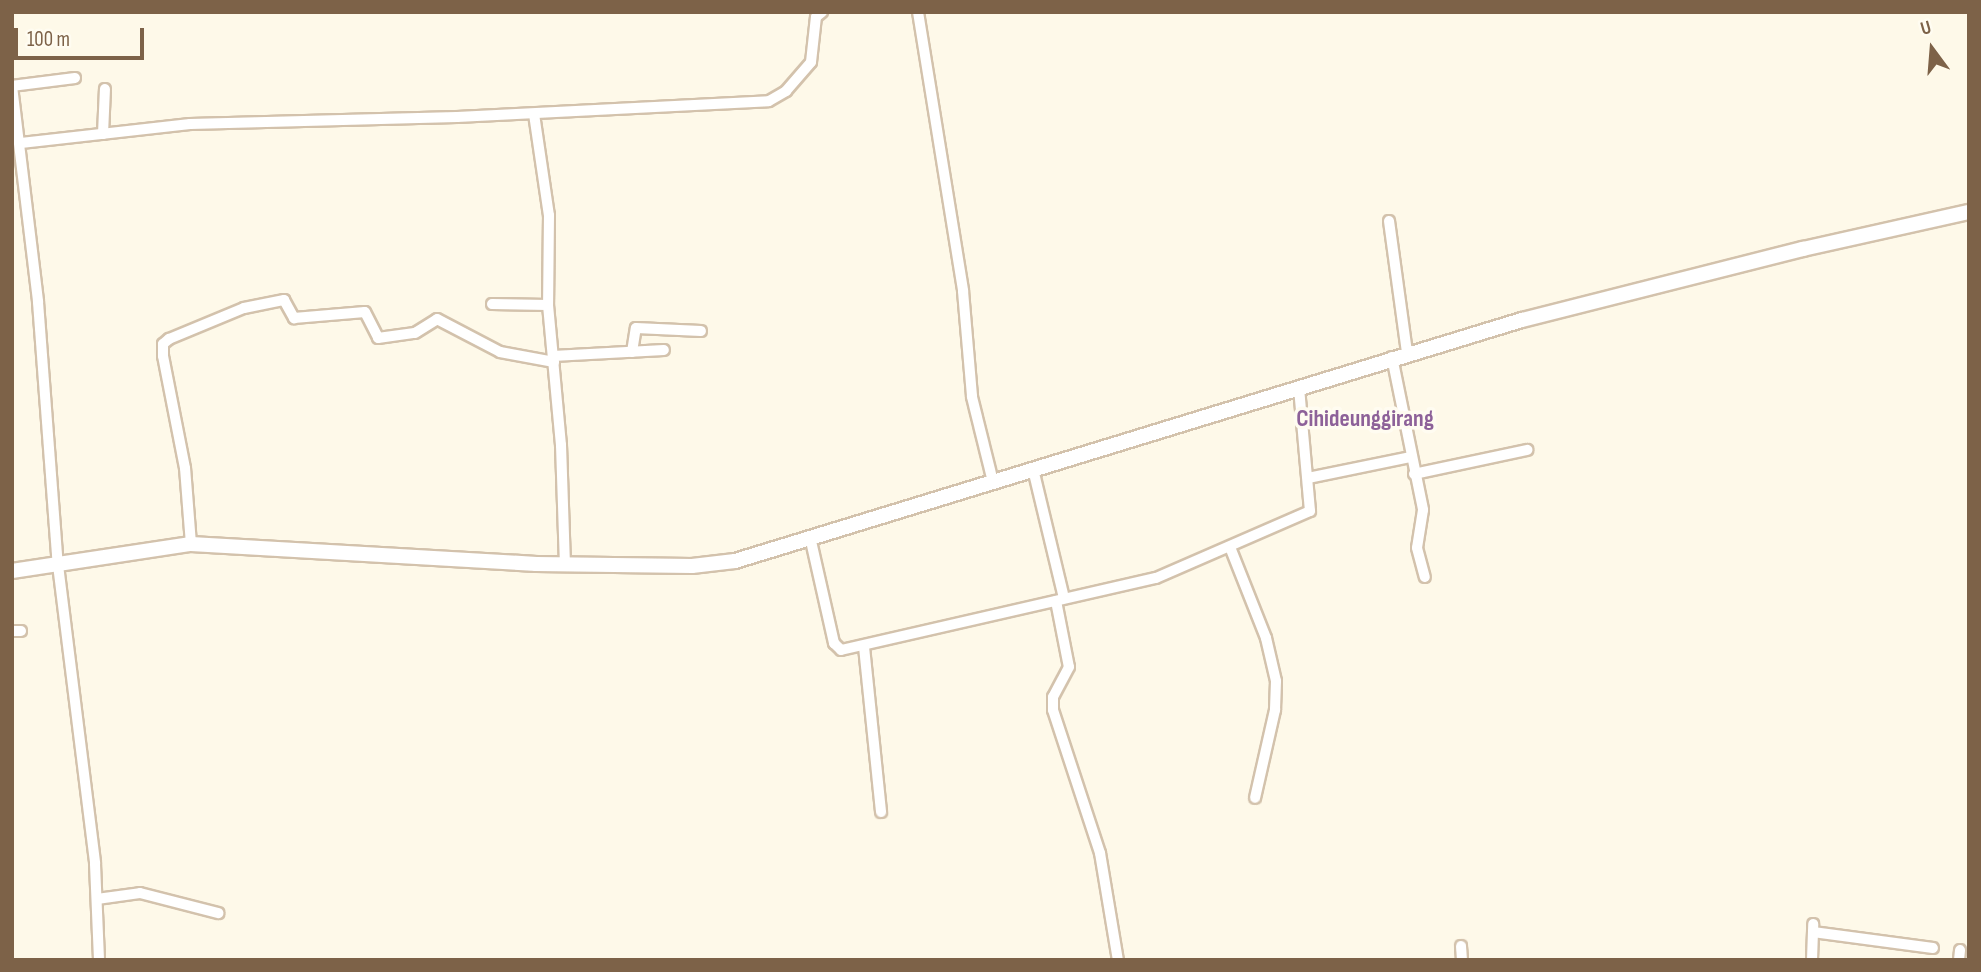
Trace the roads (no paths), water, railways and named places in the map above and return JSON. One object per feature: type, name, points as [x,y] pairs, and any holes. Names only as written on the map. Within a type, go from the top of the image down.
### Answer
[{"type":"main road","points":[[12,571],[191,544],[378,558],[565,564],[717,564],[811,541],[1400,355],[1776,255],[1969,212]]},
{"type":"street","points":[[21,143],[190,124],[534,114],[769,101],[786,91],[811,62],[816,17],[822,12]]},
{"type":"street","points":[[918,12],[963,291],[972,397],[993,482]]},
{"type":"street","points":[[75,78],[12,86],[21,143],[46,398],[58,565],[97,899],[99,960]]},
{"type":"street","points":[[103,134],[105,89]]},
{"type":"street","points":[[534,114],[549,215],[548,305],[554,359],[565,564]]},
{"type":"street","points":[[1389,221],[1410,457],[1423,510],[1418,548],[1425,577]]},
{"type":"street","points":[[191,544],[185,468],[163,344],[169,339],[244,308],[284,300],[294,318],[365,312],[377,338],[415,333],[437,319],[500,352],[554,359],[664,350]]},
{"type":"street","points":[[492,304],[548,305]]},
{"type":"street","points":[[632,352],[636,328],[701,331]]},
{"type":"street","points":[[811,541],[834,643],[841,650],[864,647],[1156,578],[1310,512],[1299,387]]},
{"type":"street","points":[[1414,474],[1527,450]]},
{"type":"street","points":[[1308,478],[1410,457]]},
{"type":"street","points":[[1033,469],[1060,599],[1069,663],[1053,696],[1053,710],[1100,853],[1118,960]]},
{"type":"street","points":[[1230,547],[1266,638],[1276,681],[1275,710],[1255,798]]},
{"type":"street","points":[[864,647],[881,812]]},
{"type":"street","points":[[97,899],[140,893],[218,913]]},
{"type":"street","points":[[1812,960],[1813,928],[1933,948]]},
{"type":"street","points":[[1461,946],[1462,960]]},
{"type":"district","name":"Cihideunggirang","points":[[1365,419]]}]
